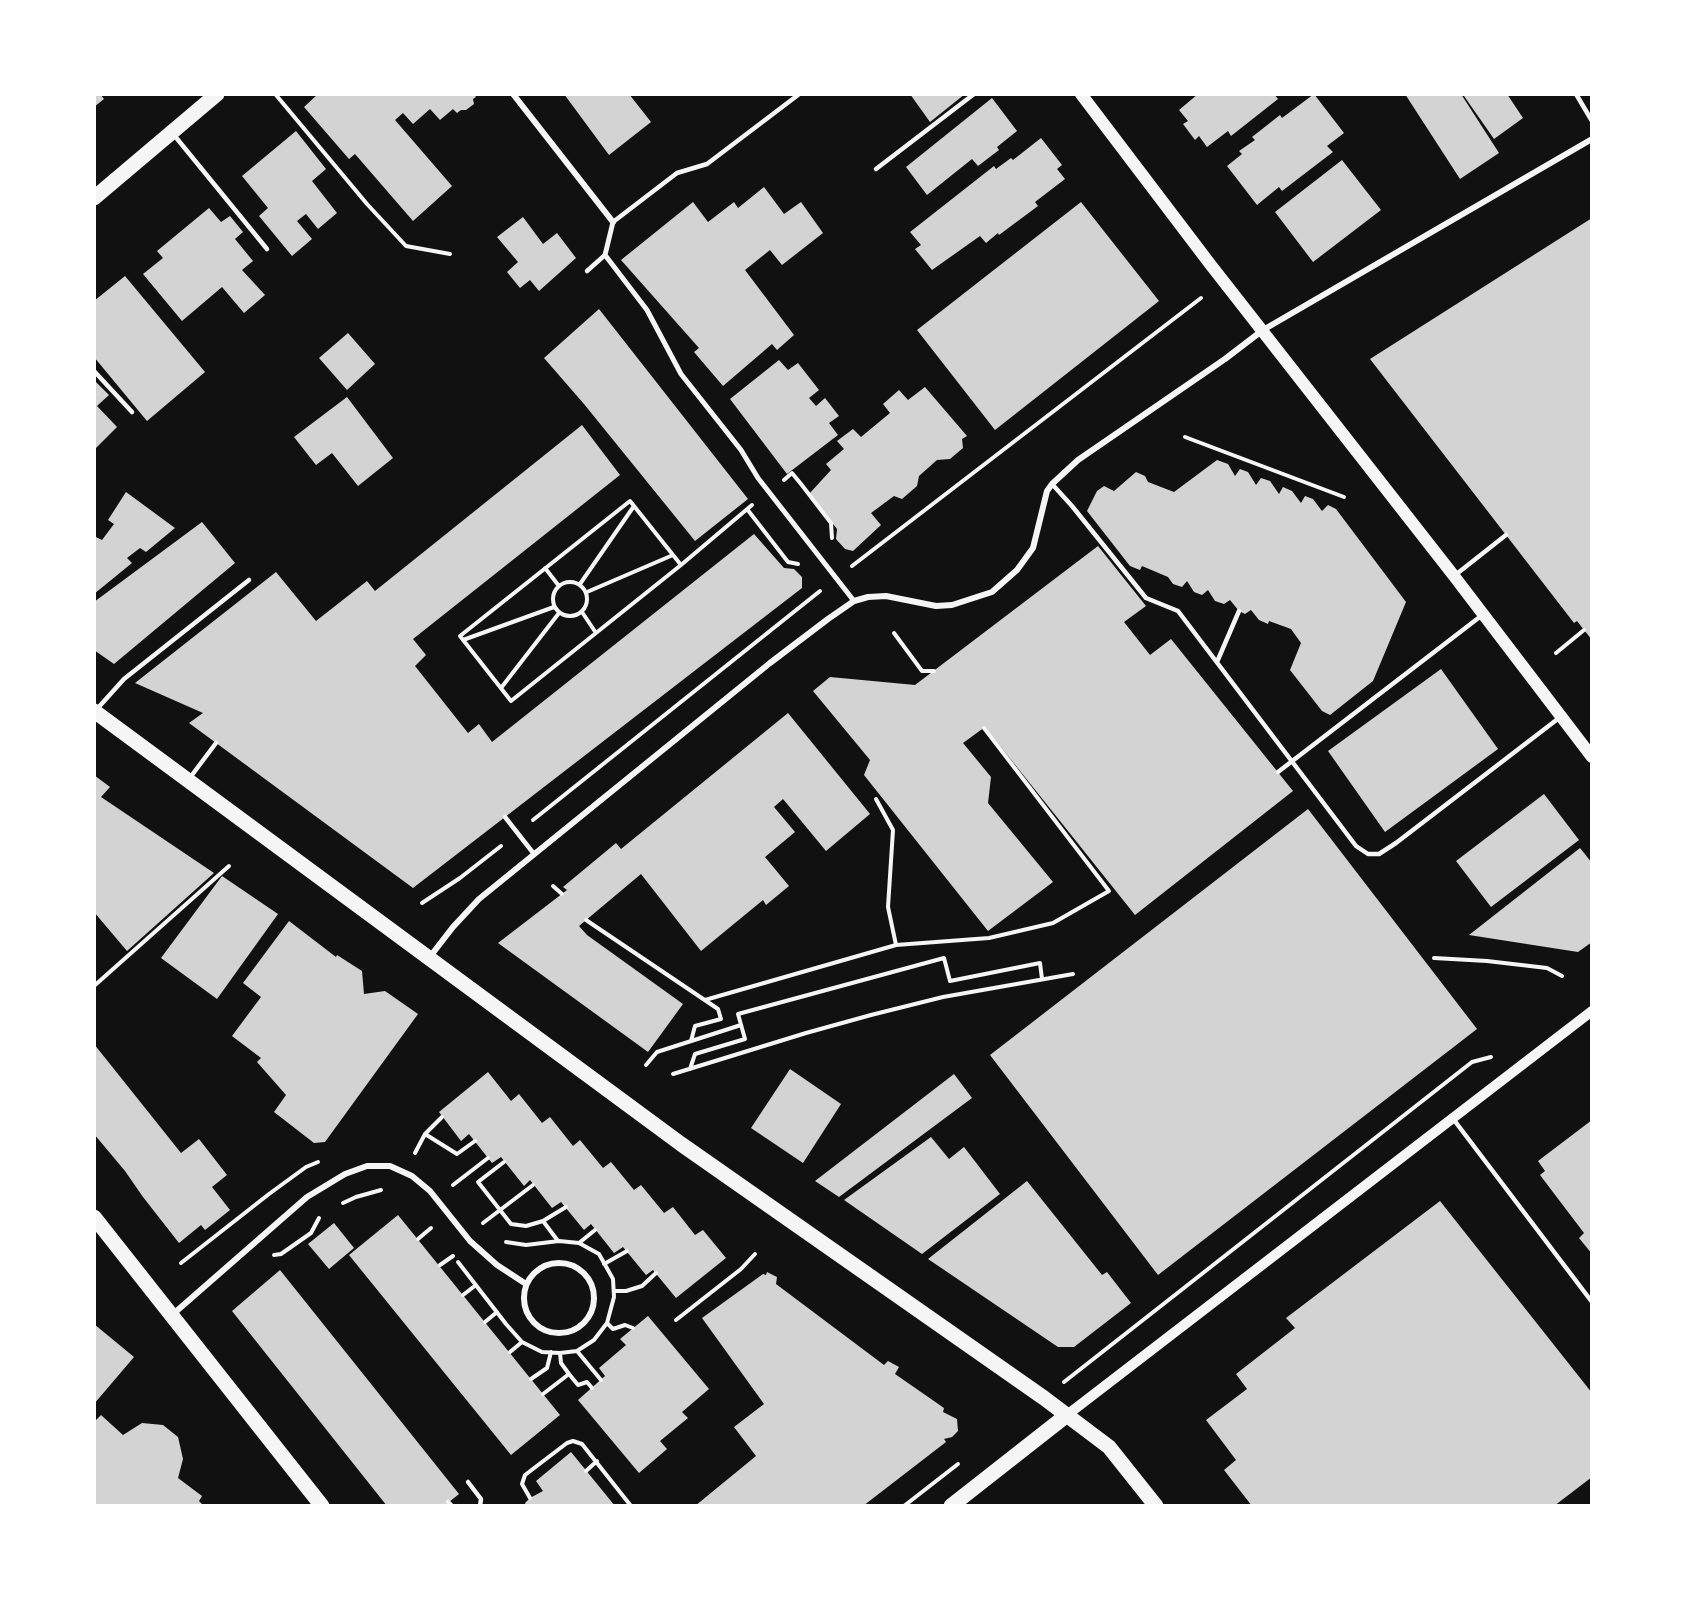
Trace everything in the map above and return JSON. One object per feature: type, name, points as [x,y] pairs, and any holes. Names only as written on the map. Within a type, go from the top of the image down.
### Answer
[{"type":"main road","points":[[94,198],[217,94]]},
{"type":"main road","points":[[1082,94],[1592,757]]},
{"type":"main road","points":[[95,711],[690,1151],[1067,1415],[1108,1447],[1156,1506]]},
{"type":"main road","points":[[94,1217],[322,1506]]},
{"type":"main road","points":[[951,1506],[1067,1415]]},
{"type":"street","points":[[513,94],[613,222],[605,255],[647,310],[681,374],[854,601]]},
{"type":"street","points":[[429,959],[453,927],[479,899],[778,657],[854,601],[886,596],[936,606],[952,605],[992,592],[1017,570],[1033,548],[1043,502],[1052,484],[1078,460],[1225,359],[1263,330],[1592,140]]},
{"type":"street","points":[[1067,1415],[1592,1011]]},
{"type":"street","points":[[172,1316],[307,1197],[345,1174],[367,1166],[390,1166],[412,1176],[430,1191],[470,1241],[497,1265],[526,1284]]},
{"type":"street","points":[[552,1262],[574,1265],[584,1272],[594,1293],[594,1304],[590,1315],[574,1330],[553,1333],[543,1330],[534,1323],[523,1305],[526,1284],[532,1274],[552,1262]]},
{"type":"lane","points":[[876,169],[974,94]]},
{"type":"lane","points":[[1576,94],[1592,121]]},
{"type":"lane","points":[[613,222],[676,173],[707,164],[798,95]]},
{"type":"lane","points":[[172,133],[267,249]]},
{"type":"lane","points":[[587,271],[605,255]]},
{"type":"lane","points":[[94,372],[132,412]]},
{"type":"lane","points":[[1052,484],[1146,598],[1178,611],[1356,846],[1368,854],[1379,854],[1406,836],[1561,716]]},
{"type":"lane","points":[[1454,576],[1506,535]]},
{"type":"lane","points":[[95,711],[124,679],[249,580]]},
{"type":"lane","points":[[1217,662],[1239,611]]},
{"type":"lane","points":[[1278,772],[1484,615]]},
{"type":"lane","points":[[187,781],[216,743]]},
{"type":"lane","points":[[505,817],[534,854]]},
{"type":"lane","points":[[1452,1118],[1592,1302]]},
{"type":"lane","points":[[468,1482],[481,1499],[480,1506]]},
{"type":"path","points":[[276,95],[367,204],[406,246],[450,254]]},
{"type":"path","points":[[422,903],[460,878],[518,833],[837,578],[1201,298]]},
{"type":"path","points":[[1185,437],[1344,497]]},
{"type":"path","points":[[792,473],[831,523],[831,539],[820,558]]},
{"type":"path","points":[[681,565],[630,501],[460,636],[511,701],[681,565],[747,509]]},
{"type":"path","points":[[580,585],[634,506]]},
{"type":"path","points":[[586,592],[673,555]]},
{"type":"path","points":[[545,568],[559,586]]},
{"type":"path","points":[[572,580],[580,585],[586,592],[587,605],[582,612],[565,616],[554,607],[552,599],[555,589],[559,586],[572,580]]},
{"type":"path","points":[[463,640],[554,607]]},
{"type":"path","points":[[501,688],[559,612]]},
{"type":"path","points":[[582,612],[596,633]]},
{"type":"path","points":[[1556,652],[1584,630]]},
{"type":"path","points":[[894,633],[922,671],[934,671]]},
{"type":"path","points":[[705,1000],[896,945],[989,938],[1053,923],[1109,891],[984,728]]},
{"type":"path","points":[[876,799],[892,830],[888,907],[896,945]]},
{"type":"path","points":[[94,987],[229,866]]},
{"type":"path","points":[[553,886],[562,894]]},
{"type":"path","points":[[586,920],[718,1010],[721,1019],[695,1026],[690,1041]]},
{"type":"path","points":[[690,1069],[695,1054],[745,1039],[738,1014],[944,958],[950,981],[1040,963],[1042,980]]},
{"type":"path","points":[[1434,958],[1547,968],[1562,976]]},
{"type":"path","points":[[673,1074],[806,1033],[943,997],[1073,974]]},
{"type":"path","points":[[646,1065],[657,1052],[741,1025]]},
{"type":"path","points":[[1044,1398],[1472,1062],[1502,1054]]},
{"type":"path","points":[[415,1153],[425,1134],[442,1117]]},
{"type":"path","points":[[425,1134],[457,1154],[475,1140]]},
{"type":"path","points":[[408,1149],[423,1157]]},
{"type":"path","points":[[452,1185],[488,1158]]},
{"type":"path","points":[[181,1263],[268,1194],[306,1167],[324,1160]]},
{"type":"path","points":[[504,1162],[478,1182],[511,1224],[526,1226],[543,1221],[566,1207]]},
{"type":"path","points":[[445,1177],[458,1191]]},
{"type":"path","points":[[482,1224],[533,1185]]},
{"type":"path","points":[[336,1207],[356,1197],[379,1190],[387,1191]]},
{"type":"path","points":[[272,1255],[281,1254],[311,1233],[319,1218],[326,1212]]},
{"type":"path","points":[[476,1216],[490,1232]]},
{"type":"path","points":[[543,1221],[559,1241]]},
{"type":"path","points":[[418,1239],[431,1227],[437,1235]]},
{"type":"path","points":[[579,1243],[596,1230]]},
{"type":"path","points":[[448,1249],[522,1342],[542,1352],[560,1353],[577,1351],[594,1340],[607,1323],[614,1292],[613,1279],[598,1254],[579,1243],[559,1241],[526,1245],[507,1242],[499,1237]]},
{"type":"path","points":[[604,1264],[627,1251]]},
{"type":"path","points":[[676,1320],[741,1269],[755,1254]]},
{"type":"path","points":[[440,1266],[453,1256]]},
{"type":"path","points":[[614,1292],[642,1286],[656,1273]]},
{"type":"path","points":[[463,1294],[476,1285]]},
{"type":"path","points":[[485,1322],[497,1312]]},
{"type":"path","points":[[607,1323],[613,1329],[625,1325],[633,1328]]},
{"type":"path","points":[[510,1352],[522,1342]]},
{"type":"path","points":[[577,1351],[601,1380]]},
{"type":"path","points":[[531,1379],[547,1368],[551,1353]]},
{"type":"path","points":[[560,1353],[561,1364],[578,1386],[587,1382],[592,1388]]},
{"type":"path","points":[[543,1394],[569,1374]]},
{"type":"path","points":[[530,1498],[522,1484],[525,1475],[567,1443],[573,1441],[582,1444],[631,1506]]},
{"type":"path","points":[[586,1471],[597,1461]]},
{"type":"path","points":[[904,1506],[960,1462]]},
{"type":"building","points":[[94,94],[100,94],[104,99],[94,107]]},
{"type":"building","points":[[318,94],[474,94],[476,97],[473,99],[474,104],[457,113],[453,109],[440,120],[430,109],[413,124],[403,113],[395,120],[452,186],[413,221],[355,154],[349,159],[304,107]]},
{"type":"building","points":[[564,94],[629,94],[651,122],[609,155]]},
{"type":"building","points":[[910,94],[965,94],[930,122]]},
{"type":"building","points":[[1198,94],[1274,94],[1278,99],[1231,136],[1228,131],[1207,147],[1199,136],[1195,140],[1183,124],[1188,121],[1179,110]]},
{"type":"building","points":[[1314,94],[1344,133],[1327,146],[1333,152],[1282,191],[1279,187],[1257,205],[1227,166],[1242,154],[1239,151],[1255,140],[1252,137],[1280,115],[1282,118]]},
{"type":"building","points":[[1405,94],[1461,94],[1499,153],[1460,179]]},
{"type":"building","points":[[1465,94],[1507,94],[1523,118],[1494,139],[1464,96]]},
{"type":"building","points":[[992,98],[1017,131],[997,147],[999,150],[978,166],[972,159],[927,195],[906,167]]},
{"type":"building","points":[[296,131],[326,169],[312,181],[337,213],[318,229],[306,214],[297,221],[312,239],[292,256],[259,216],[268,208],[242,176]]},
{"type":"building","points":[[1041,138],[1062,165],[1057,169],[1065,179],[1035,202],[1038,206],[999,235],[998,233],[986,243],[980,236],[932,270],[915,249],[921,245],[910,232],[994,166],[996,169],[1011,158],[1013,160]]},
{"type":"building","points":[[1342,160],[1381,210],[1313,262],[1275,212]]},
{"type":"building","points":[[764,187],[784,214],[801,202],[823,233],[782,265],[770,250],[745,270],[794,335],[777,350],[772,344],[723,386],[694,352],[699,348],[621,260],[693,202],[708,222],[734,202],[738,208]]},
{"type":"building","points":[[1081,202],[1159,301],[995,430],[917,330]]},
{"type":"building","points":[[209,208],[221,222],[230,216],[243,232],[235,239],[253,261],[242,270],[265,295],[244,313],[222,287],[182,321],[143,274],[163,258],[157,251]]},
{"type":"building","points":[[523,217],[543,244],[557,233],[576,258],[539,291],[530,280],[520,288],[507,272],[518,262],[497,237]]},
{"type":"building","points":[[1592,218],[1592,640],[1577,621],[1574,623],[1370,359]]},
{"type":"building","points":[[125,276],[205,372],[147,421],[94,357],[94,301]]},
{"type":"building","points":[[599,309],[748,499],[695,541],[544,358]]},
{"type":"building","points":[[348,333],[375,364],[347,390],[319,358]]},
{"type":"building","points":[[779,360],[788,370],[798,363],[819,390],[809,398],[816,406],[825,398],[839,416],[829,423],[838,435],[787,474],[730,399]]},
{"type":"building","points":[[94,380],[109,395],[97,406],[117,427],[94,450]]},
{"type":"building","points":[[925,387],[967,436],[962,439],[963,448],[950,459],[937,460],[919,476],[917,486],[902,499],[894,496],[871,513],[881,525],[853,551],[845,549],[836,539],[837,529],[809,494],[831,470],[826,464],[844,449],[837,441],[853,429],[861,437],[890,413],[883,404],[899,390],[908,400]]},
{"type":"building","points":[[347,397],[393,458],[358,486],[332,453],[316,465],[294,437]]},
{"type":"building","points":[[582,425],[620,475],[413,639],[426,655],[415,666],[468,733],[479,724],[492,742],[754,534],[784,568],[794,569],[802,577],[802,588],[413,888],[189,723],[203,713],[135,683],[276,572],[316,621],[367,581],[375,591]]},
{"type":"building","points":[[1217,460],[1228,464],[1235,476],[1240,469],[1248,472],[1256,485],[1261,478],[1270,481],[1279,494],[1283,487],[1292,491],[1301,503],[1305,496],[1313,499],[1322,511],[1328,505],[1336,509],[1406,602],[1373,681],[1330,715],[1322,711],[1290,670],[1301,643],[1291,629],[1259,620],[1251,610],[1245,614],[1239,611],[1230,600],[1224,604],[1215,601],[1208,590],[1202,595],[1194,592],[1187,581],[1182,587],[1173,584],[1168,577],[1142,566],[1140,570],[1130,566],[1087,511],[1097,491],[1104,486],[1114,491],[1136,472],[1145,476],[1148,482],[1174,492]]},
{"type":"building","points":[[126,492],[175,528],[146,552],[140,548],[127,558],[132,563],[94,594],[94,539],[96,537],[102,540],[114,524],[108,520]]},
{"type":"building","points":[[202,522],[235,563],[114,664],[94,650],[94,602]]},
{"type":"building","points":[[1098,546],[1146,606],[1124,622],[1150,655],[1171,639],[1293,791],[1135,915],[985,727],[963,743],[991,777],[988,803],[1053,882],[988,931],[864,775],[870,760],[813,691],[830,677],[915,685]]},
{"type":"building","points":[[1441,669],[1498,749],[1385,832],[1328,751]]},
{"type":"building","points":[[788,713],[870,814],[826,851],[783,799],[774,807],[795,832],[765,857],[789,886],[766,905],[763,900],[701,951],[641,874],[579,926],[587,935],[683,1004],[648,1052],[498,943],[567,890],[563,887],[616,843],[621,849]]},
{"type":"building","points":[[94,775],[110,787],[101,797],[214,873],[127,951],[94,912]]},
{"type":"building","points":[[1544,794],[1579,840],[1491,907],[1456,861]]},
{"type":"building","points":[[1308,809],[1477,1029],[1158,1275],[990,1055]]},
{"type":"building","points":[[1580,848],[1592,863],[1592,942],[1578,952],[1469,935]]},
{"type":"building","points":[[222,876],[278,914],[217,999],[161,958]]},
{"type":"building","points":[[289,921],[336,957],[337,955],[362,971],[364,994],[385,991],[418,1014],[325,1142],[314,1143],[274,1112],[286,1095],[257,1062],[261,1058],[232,1036],[261,997],[243,983]]},
{"type":"building","points":[[94,1044],[181,1153],[199,1139],[227,1175],[212,1187],[230,1210],[205,1230],[201,1225],[179,1243],[94,1134]]},
{"type":"building","points":[[790,1069],[841,1104],[803,1163],[751,1128]]},
{"type":"building","points":[[488,1072],[511,1101],[519,1094],[542,1123],[550,1117],[573,1146],[580,1140],[603,1168],[611,1162],[634,1190],[641,1185],[664,1213],[673,1207],[695,1235],[703,1230],[726,1258],[676,1298],[653,1270],[646,1275],[623,1247],[614,1253],[591,1224],[584,1230],[561,1202],[552,1208],[530,1180],[524,1186],[501,1157],[492,1163],[469,1134],[461,1141],[439,1112]]},
{"type":"building","points":[[954,1074],[972,1098],[839,1197],[815,1181]]},
{"type":"building","points":[[1592,1120],[1592,1254],[1579,1238],[1584,1233],[1540,1175],[1545,1171],[1538,1161]]},
{"type":"building","points":[[931,1137],[949,1159],[964,1147],[1000,1194],[922,1254],[844,1200]]},
{"type":"building","points":[[1027,1181],[1102,1275],[1107,1272],[1131,1303],[1074,1347],[1058,1347],[928,1259]]},
{"type":"building","points":[[1440,1201],[1592,1393],[1592,1477],[1554,1506],[1252,1506],[1224,1470],[1236,1460],[1206,1420],[1247,1389],[1236,1374],[1295,1328],[1286,1318]]},
{"type":"building","points":[[398,1215],[560,1415],[511,1455],[349,1255]]},
{"type":"building","points":[[334,1223],[354,1248],[329,1269],[308,1244]]},
{"type":"building","points":[[280,1270],[459,1494],[444,1506],[387,1506],[232,1311]]},
{"type":"building","points":[[767,1272],[777,1277],[776,1284],[884,1365],[888,1361],[899,1367],[895,1374],[944,1408],[943,1412],[957,1419],[958,1431],[952,1437],[944,1439],[946,1442],[863,1506],[695,1506],[756,1456],[734,1427],[764,1404],[702,1318],[763,1274],[766,1275]]},
{"type":"building","points":[[648,1316],[709,1389],[682,1412],[688,1418],[660,1441],[667,1449],[639,1473],[578,1400],[605,1376],[599,1368],[626,1345],[620,1339]]},
{"type":"building","points":[[94,1324],[134,1357],[94,1404]]},
{"type":"building","points":[[101,1415],[123,1435],[142,1423],[163,1425],[178,1437],[183,1459],[178,1478],[202,1496],[199,1501],[204,1506],[94,1506],[94,1422]]},
{"type":"building","points":[[571,1452],[615,1506],[526,1506],[525,1503],[530,1498],[543,1491],[536,1481]]}]
